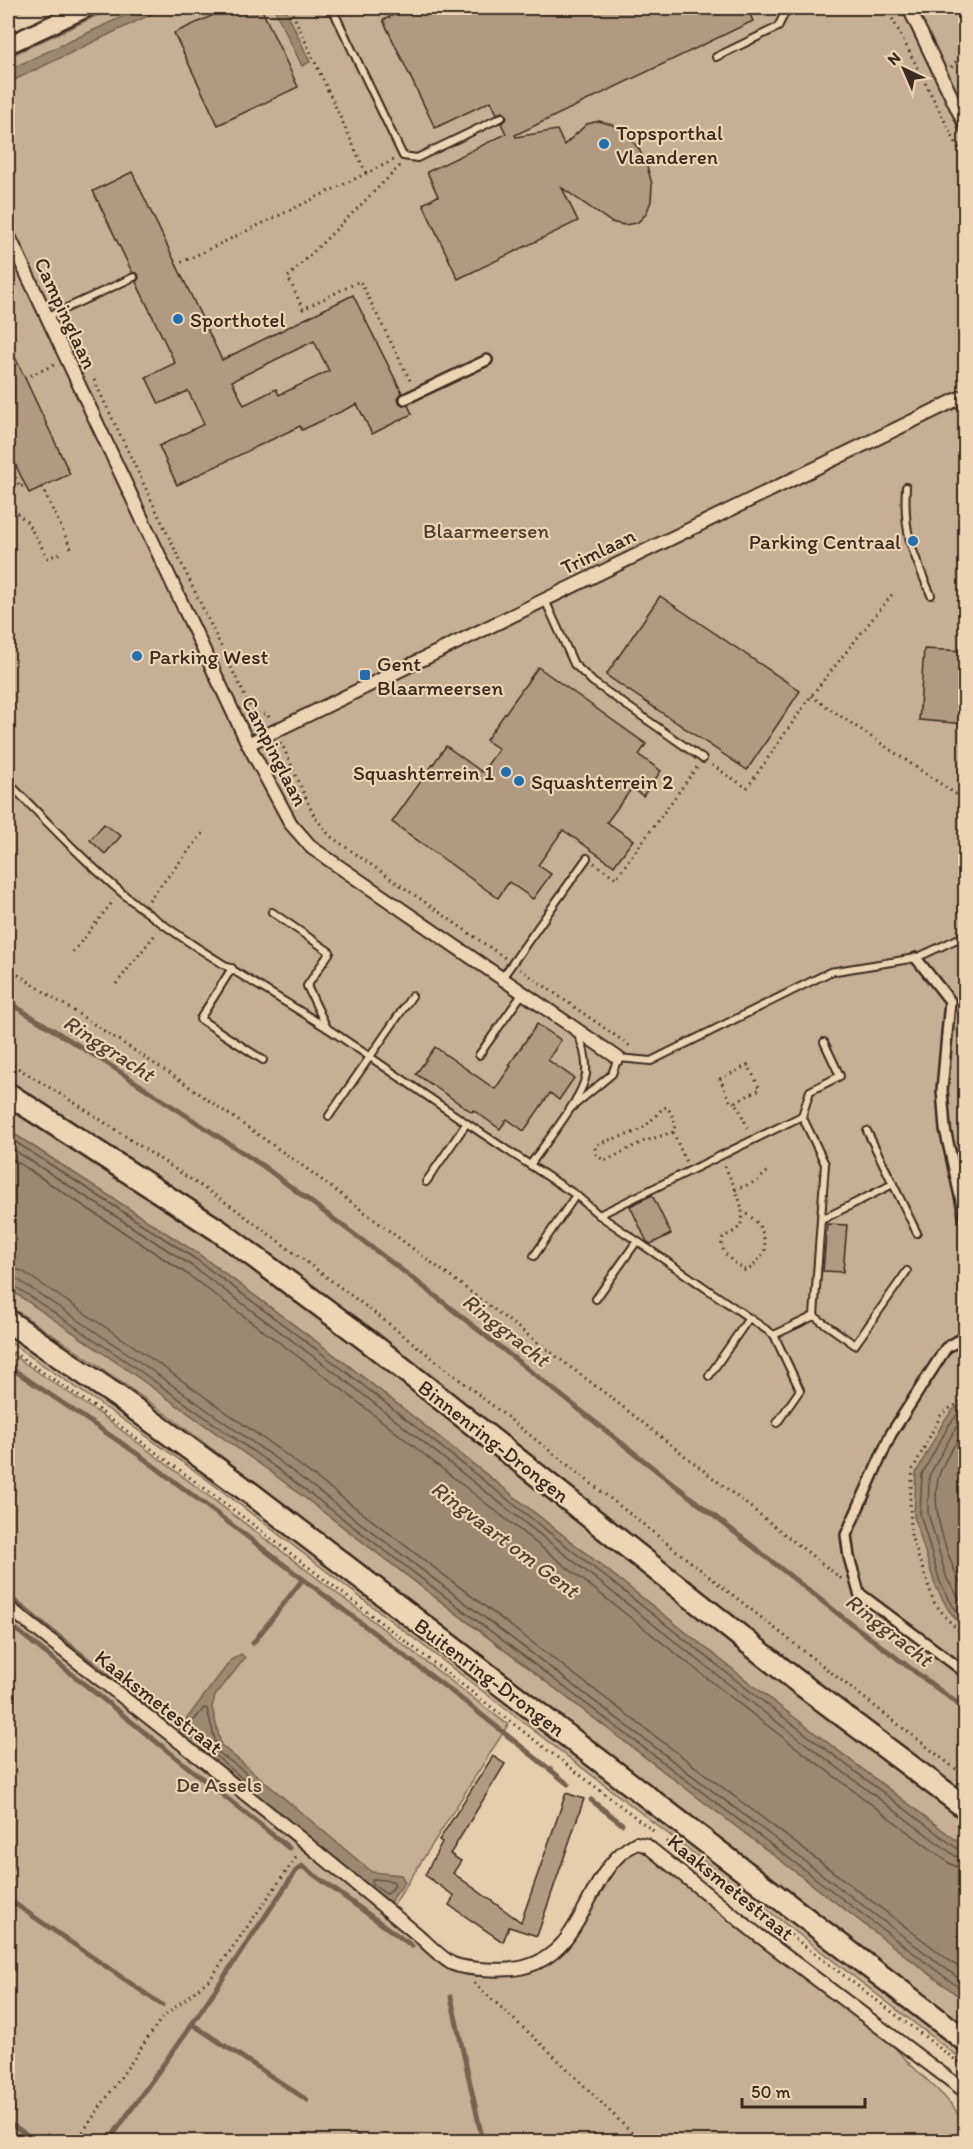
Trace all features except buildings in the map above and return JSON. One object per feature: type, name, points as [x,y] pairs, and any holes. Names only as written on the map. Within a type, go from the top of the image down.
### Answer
[{"type":"highway","name":"Binnenring-Drongen","points":[[8,1094],[218,1230],[368,1341],[793,1678],[966,1808]]},
{"type":"highway","name":"Buitenring-Drongen","points":[[8,1321],[117,1396],[253,1495],[966,2041]]},
{"type":"street","points":[[8,45],[87,8]]},
{"type":"street","points":[[909,8],[942,77],[962,109],[966,127]]},
{"type":"street","name":"Campinglaan","points":[[8,234],[248,744],[291,824],[312,848],[618,1058]]},
{"type":"street","points":[[405,399],[487,360]]},
{"type":"street","name":"Trimlaan","points":[[248,744],[966,394]]},
{"type":"street","points":[[916,958],[950,1001],[942,1090],[945,1129],[966,1223]]},
{"type":"street","points":[[966,1336],[946,1348],[891,1434],[846,1535],[849,1557],[860,1593],[966,1673]]},
{"type":"street","name":"Kaaksmetestraat","points":[[8,1607],[306,1843],[453,1964],[493,1970],[521,1968],[548,1958],[566,1941],[581,1918],[603,1875],[617,1855],[636,1844],[646,1845],[758,1935],[966,2092]]},
{"type":"lane","points":[[332,8],[403,156],[417,158],[502,117]]},
{"type":"lane","points":[[716,57],[778,27],[787,8]]},
{"type":"lane","points":[[47,317],[134,277]]},
{"type":"lane","points":[[906,487],[906,528],[910,547],[931,595]]},
{"type":"lane","points":[[544,599],[574,663],[587,677],[703,759]]},
{"type":"lane","points":[[8,783],[142,909],[576,1195],[599,1215],[774,1335],[800,1390],[777,1423]]},
{"type":"lane","points":[[501,978],[587,858]]},
{"type":"lane","points":[[272,912],[330,952],[307,986],[327,1029]]},
{"type":"lane","points":[[568,1110],[612,1074],[618,1058],[651,1060],[830,972],[916,958],[966,935]]},
{"type":"lane","points":[[232,968],[200,1019],[263,1060]]},
{"type":"lane","points":[[479,1055],[523,993]]},
{"type":"lane","points":[[329,1116],[412,996]]},
{"type":"lane","points":[[530,1165],[580,1091],[586,1076],[586,1056],[575,1029]]},
{"type":"lane","points":[[814,1316],[825,1164],[802,1116],[810,1091],[840,1076],[824,1042]]},
{"type":"lane","points":[[599,1215],[802,1116]]},
{"type":"lane","points":[[426,1182],[466,1124]]},
{"type":"lane","points":[[867,1131],[916,1233]]},
{"type":"lane","points":[[821,1220],[893,1184]]},
{"type":"lane","points":[[534,1256],[576,1195]]},
{"type":"lane","points":[[596,1299],[637,1241]]},
{"type":"lane","points":[[814,1316],[855,1345],[907,1271]]},
{"type":"lane","points":[[774,1335],[814,1316]]},
{"type":"lane","points":[[709,1376],[749,1318]]},
{"type":"path","points":[[8,16],[26,8]]},
{"type":"path","points":[[290,8],[366,173]]},
{"type":"path","points":[[887,8],[966,163]]},
{"type":"path","points":[[942,77],[966,50]]},
{"type":"path","points":[[176,265],[403,156]]},
{"type":"path","points":[[403,156],[400,166],[288,277],[303,309],[360,281],[416,393]]},
{"type":"path","points":[[25,378],[66,359]]},
{"type":"path","points":[[90,372],[249,705],[258,714],[267,714],[270,720]]},
{"type":"path","points":[[8,461],[20,488],[25,485]]},
{"type":"path","points":[[42,487],[70,548]]},
{"type":"path","points":[[8,505],[27,522],[48,558],[61,553]]},
{"type":"path","points":[[587,858],[616,879],[703,759],[747,788],[811,696],[894,592]]},
{"type":"path","points":[[811,696],[966,801]]},
{"type":"path","points":[[279,738],[314,816],[330,836],[651,1060]]},
{"type":"path","points":[[142,909],[204,832]]},
{"type":"path","points":[[73,952],[121,891]]},
{"type":"path","points":[[116,984],[164,924]]},
{"type":"path","points":[[8,968],[184,1083],[307,1169],[605,1393],[860,1593]]},
{"type":"path","points":[[8,1062],[78,1105],[234,1208],[384,1320],[966,1777]]},
{"type":"path","points":[[748,1065],[760,1089],[735,1102],[731,1103],[720,1079],[748,1065]]},
{"type":"path","points":[[735,1102],[753,1140]]},
{"type":"path","points":[[667,1107],[674,1118],[676,1128],[673,1132],[642,1142],[607,1160],[603,1160],[596,1154],[595,1147],[598,1143],[622,1138],[642,1128],[663,1108],[667,1107]]},
{"type":"path","points":[[673,1132],[690,1171]]},
{"type":"path","points":[[721,1156],[744,1213],[741,1225],[723,1237],[721,1242],[726,1255],[744,1270],[752,1268],[765,1251],[760,1226],[755,1219],[744,1213]]},
{"type":"path","points":[[735,1190],[757,1181],[768,1171]]},
{"type":"path","points":[[8,1349],[96,1408],[220,1500],[657,1834]]},
{"type":"path","points":[[966,1399],[942,1413],[913,1469],[910,1499],[911,1536],[934,1602],[966,1638]]},
{"type":"path","points":[[666,1841],[966,2068]]},
{"type":"path","points":[[76,2142],[161,2019],[211,1978],[306,1843]]},
{"type":"path","points":[[453,1964],[551,2053],[641,2142]]},
{"type":"path","points":[[960,2142],[966,2135]]},
{"type":"green space","name":"Blaarmeersen","points":[[113,8],[965,8],[965,1847],[774,1702],[349,1366],[200,1255],[8,1130],[8,57]]},
{"type":"green space","points":[[8,1288],[271,1472],[965,2001],[965,2026],[169,1416],[8,1305]]},
{"type":"green space","points":[[8,1333],[133,1418],[217,1479],[965,2056],[965,2062],[213,1484],[8,1341]]},
{"type":"green space","name":"De Assels","points":[[8,1352],[100,1414],[508,1725],[390,1911],[453,1963],[493,1970],[548,1958],[636,1843],[888,2039],[957,2112],[963,2130],[960,2136],[954,2142],[8,2141]]},
{"type":"water","points":[[141,8],[164,8],[8,83],[8,70]]},
{"type":"water","points":[[274,8],[285,8],[310,62],[302,66]]},
{"type":"water","name":"Ringvaart om Gent","points":[[8,1130],[200,1255],[349,1366],[774,1702],[965,1847],[965,2001],[271,1472],[8,1288]]},
{"type":"water","points":[[965,1402],[965,1631],[948,1609],[935,1585],[914,1516],[916,1473],[944,1421],[954,1409]]},
{"type":"water","points":[[241,1654],[245,1658],[215,1696],[212,1707],[221,1745],[372,1872],[401,1875],[405,1882],[390,1902],[380,1898],[181,1736],[179,1729],[231,1660]]},
{"type":"waterway","name":"Ringgracht","points":[[8,1002],[105,1062],[263,1166],[415,1280],[841,1616],[966,1710]]},
{"type":"waterway","points":[[8,1366],[142,1457],[468,1704],[568,1784]]},
{"type":"waterway","points":[[253,1643],[303,1579]]},
{"type":"waterway","points":[[8,1596],[162,1719]]},
{"type":"waterway","points":[[8,1623],[289,1848]]},
{"type":"waterway","points":[[591,1800],[622,1824]]},
{"type":"waterway","points":[[108,2142],[296,1871],[302,1866],[412,1946]]},
{"type":"waterway","points":[[8,1899],[162,2005]]},
{"type":"waterway","points":[[451,1997],[483,2142]]},
{"type":"waterway","points":[[192,2024],[307,2100]]},
{"type":"waterway","points":[[8,2122],[38,2142]]},
{"type":"waterway","points":[[357,2136],[366,2142]]},
{"type":"place","name":"Topsporthal Vlaanderen","points":[[604,144]]},
{"type":"place","name":"Sporthotel","points":[[178,319]]},
{"type":"place","name":"Parking Centraal","points":[[913,541]]},
{"type":"place","name":"Parking West","points":[[137,656]]},
{"type":"place","name":"Gent Blaarmeersen","points":[[365,675]]},
{"type":"place","name":"Squashterrein 1","points":[[506,772]]},
{"type":"place","name":"Squashterrein 2","points":[[519,781]]}]
